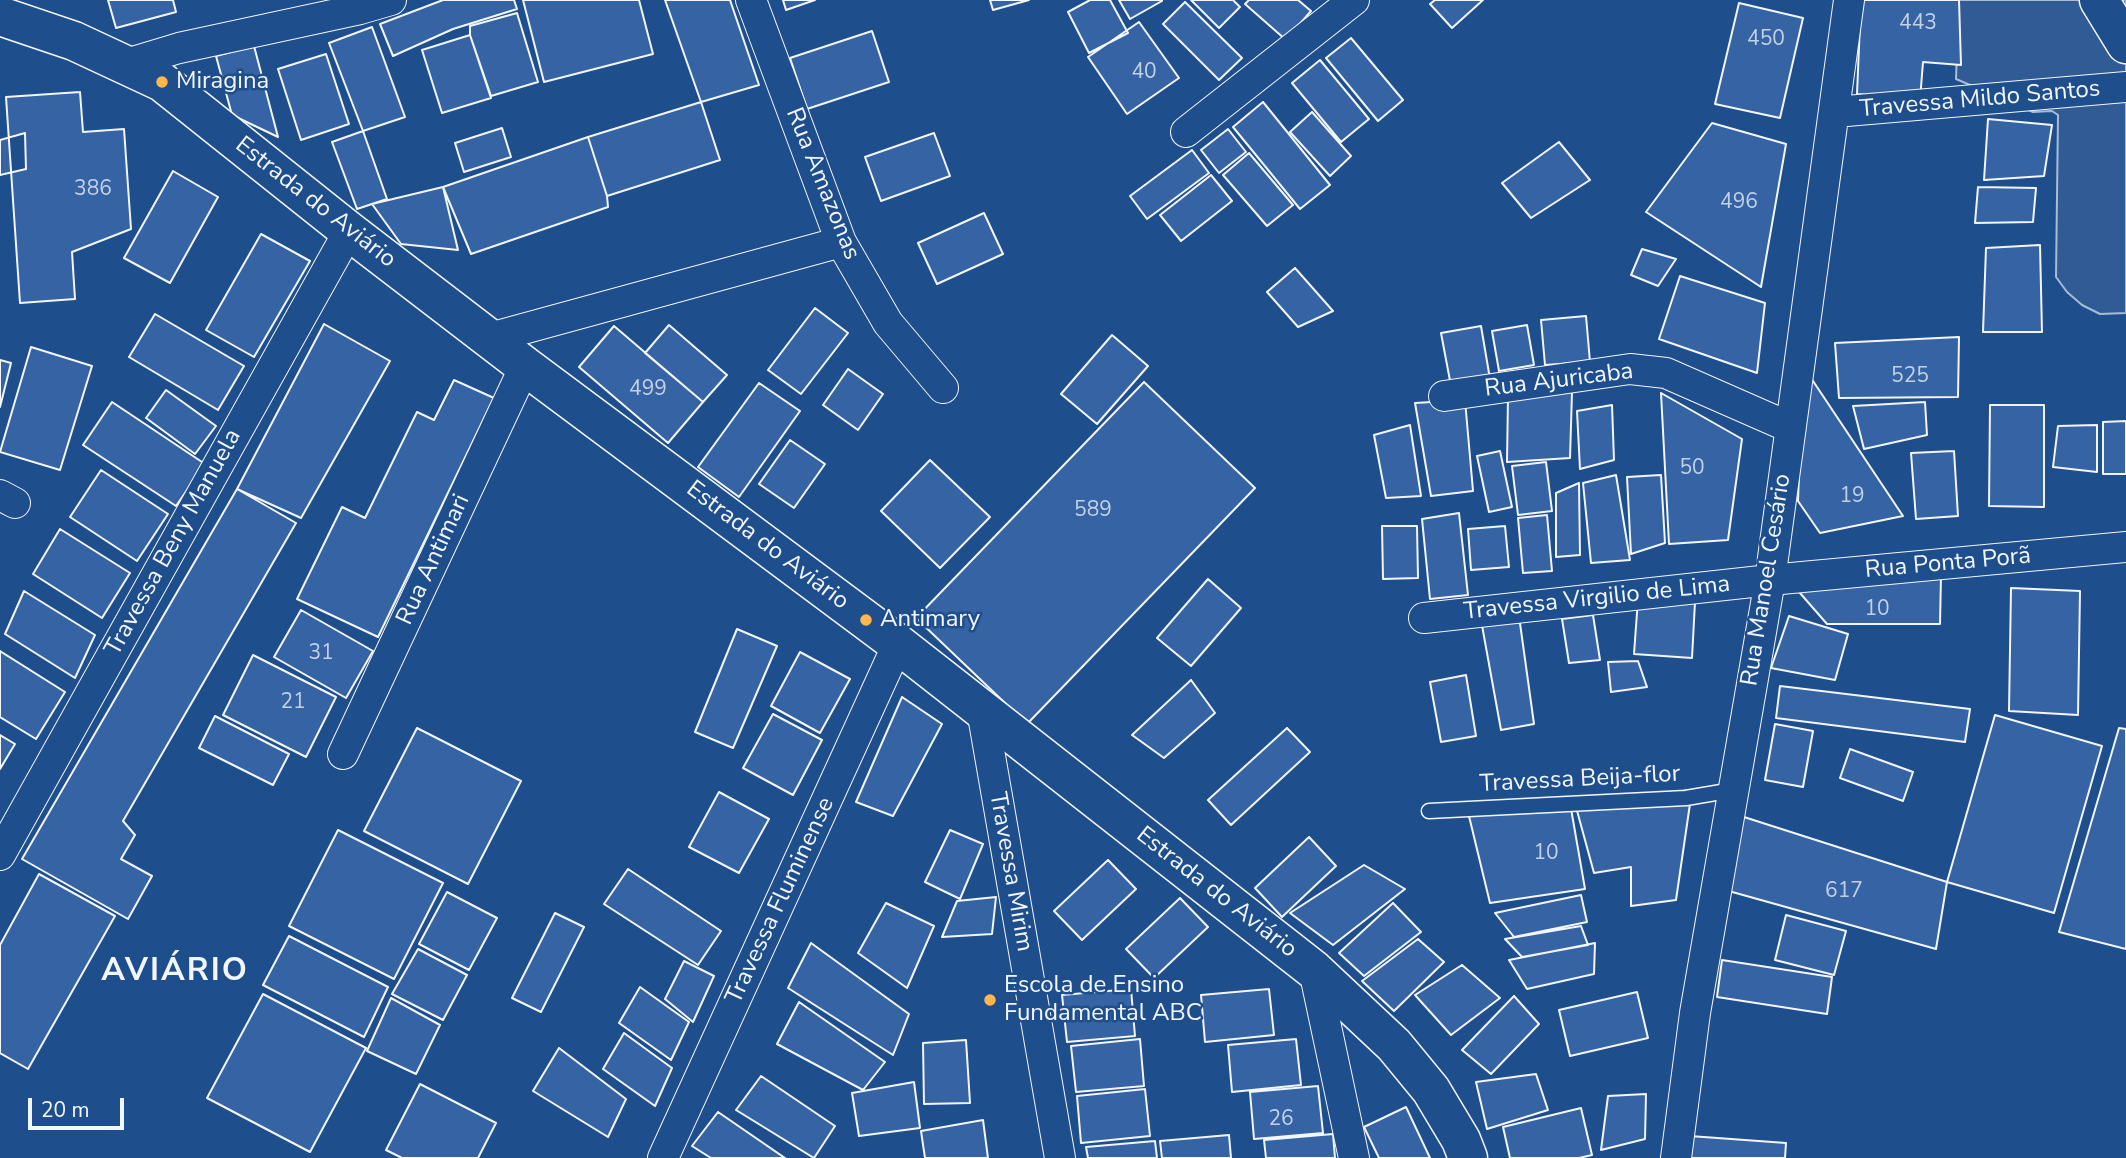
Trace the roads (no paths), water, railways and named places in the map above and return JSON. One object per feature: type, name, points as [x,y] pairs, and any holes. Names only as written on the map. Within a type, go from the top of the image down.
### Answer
[{"type":"street","points":[[126,64],[178,48],[359,4],[391,0]]},
{"type":"street","name":"Rua Amazonas","points":[[751,0],[841,242],[888,323],[943,388]]},
{"type":"street","points":[[1186,132],[1354,0]]},
{"type":"street","name":"Rua Manoel Cesário","points":[[1676,1158],[1695,1013],[1770,580],[1849,0]]},
{"type":"street","points":[[2099,0],[2126,44]]},
{"type":"street","name":"Estrada do Aviário","points":[[0,16],[74,41],[162,82],[349,231],[525,366],[898,644],[1314,970],[1395,1045],[1431,1090],[1461,1140],[1468,1158]]},
{"type":"street","name":"Travessa Mildo Santos","points":[[1835,112],[2126,87]]},
{"type":"street","name":"Travessa Beny Manuela","points":[[0,855],[349,231]]},
{"type":"street","points":[[490,338],[841,242]]},
{"type":"street","name":"Rua Antimari","points":[[343,754],[525,366]]},
{"type":"street","name":"Rua Ajuricaba","points":[[1444,396],[1630,369],[1666,373],[1790,427]]},
{"type":"street","name":"Rua Ponta Porã","points":[[1770,580],[2126,547]]},
{"type":"street","name":"Travessa Virgilio de Lima","points":[[1424,618],[1770,580]]},
{"type":"street","name":"Travessa Fluminense","points":[[663,1158],[898,644]]},
{"type":"street","name":"Travessa Mirim","points":[[982,710],[1060,1158]]},
{"type":"street","points":[[1314,970],[1354,1158]]},
{"type":"lane","name":"Travessa Beija-flor","points":[[1429,811],[1686,798],[1733,790]]},
{"type":"place","name":"Miragina","points":[[162,82]]},
{"type":"place","name":"Antimary","points":[[866,620]]},
{"type":"place","name":"Escola de Ensino Fundamental ABC","points":[[990,1000]]},
{"type":"district","name":"AVIÁRIO","points":[[175,972]]}]
